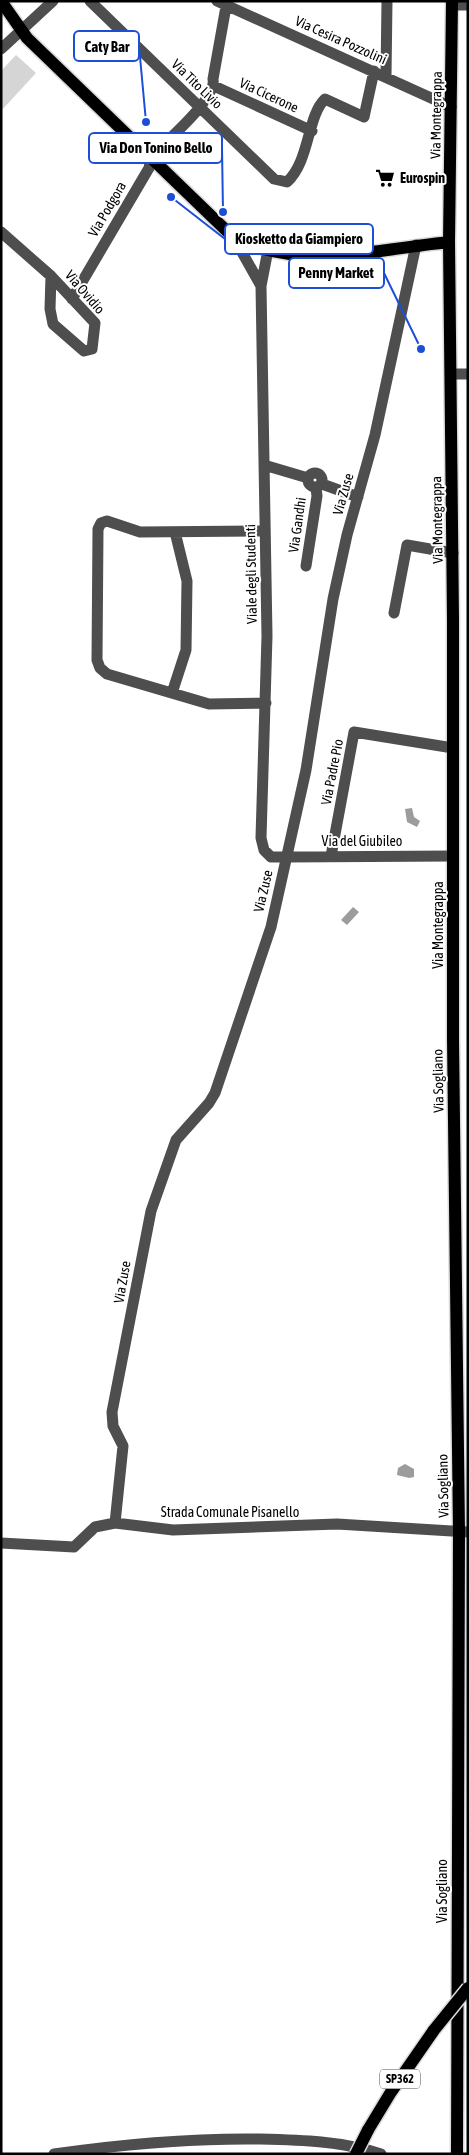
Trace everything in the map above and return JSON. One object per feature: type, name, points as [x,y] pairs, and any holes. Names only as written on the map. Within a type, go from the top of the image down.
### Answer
[{"type":"main road","points":[[2,1],[20,30],[234,238],[257,248],[334,257],[449,242]]},
{"type":"main road","name":"Via Montegrappa","points":[[452,3],[449,242],[453,553],[453,1039]]},
{"type":"main road","name":"Via Sogliano","points":[[453,1039],[463,1532],[463,1952],[457,2154]]},
{"type":"main road","name":"SP362","points":[[356,2154],[390,2092],[434,2030],[468,1988]]},
{"type":"street","points":[[1,49],[53,1]]},
{"type":"street","name":"Via Tito Livio","points":[[90,1],[274,179],[287,182],[295,174],[312,131]]},
{"type":"street","name":"Via Podgora","points":[[72,300],[148,168],[151,157],[199,108],[214,86],[213,79],[223,2]]},
{"type":"street","name":"Via Cesira Pozzolini","points":[[223,2],[451,107]]},
{"type":"street","points":[[384,2],[386,76]]},
{"type":"street","points":[[452,3],[468,5]]},
{"type":"street","points":[[312,131],[318,105],[325,99],[364,117],[374,71]]},
{"type":"street","name":"Via Cicerone","points":[[214,86],[312,131]]},
{"type":"street","name":"Via Ovidio","points":[[1,232],[51,276],[95,323],[92,349],[84,351],[53,324],[50,309],[51,276]]},
{"type":"street","points":[[234,238],[261,286]]},
{"type":"street","name":"Via Zuse","points":[[115,1523],[123,1446],[114,1426],[112,1412],[150,1211],[176,1140],[204,1109],[215,1092],[271,927],[306,770],[333,599],[393,358],[416,245]]},
{"type":"street","name":"Viale degli Studenti","points":[[268,250],[261,286],[266,703],[261,838],[264,850],[271,857]]},
{"type":"street","points":[[451,374],[468,374]]},
{"type":"street","points":[[264,465],[308,478],[311,486],[319,486],[358,497]]},
{"type":"street","name":"Via Gandhi","points":[[306,566],[319,486]]},
{"type":"street","points":[[265,531],[140,532],[107,522],[101,523],[98,529],[96,660],[107,674],[209,704],[266,703]]},
{"type":"street","points":[[172,693],[186,650],[187,581],[175,532]]},
{"type":"street","points":[[394,613],[407,545],[453,553]]},
{"type":"street","name":"Via Padre Pio","points":[[331,856],[354,732],[453,748]]},
{"type":"street","name":"Via del Giubileo","points":[[271,857],[453,856]]},
{"type":"street","name":"Strada Comunale Pisanello","points":[[1,1543],[74,1547],[95,1527],[115,1523],[173,1530],[337,1524],[463,1532]]},
{"type":"street","points":[[54,2154],[174,2140],[244,2139],[315,2140],[381,2154]]},
{"type":"shaded area","points":[[16,55],[36,73],[1,111],[1,71]]},
{"type":"shaded area","points":[[412,808],[414,817],[420,821],[417,827],[407,822],[405,809]]},
{"type":"shaded area","points":[[353,907],[359,912],[347,925],[341,920]]},
{"type":"shaded area","points":[[405,1464],[414,1469],[414,1477],[409,1478],[397,1475],[398,1468]]},
{"type":"place","name":"Caty Bar","points":[[146,122]]},
{"type":"place","name":"Eurospin","points":[[385,178]]},
{"type":"place","name":"Kiosketto da Giampiero","points":[[171,197]]},
{"type":"place","name":"Via Don Tonino Bello","points":[[223,212]]},
{"type":"place","name":"Penny Market","points":[[421,349]]}]
